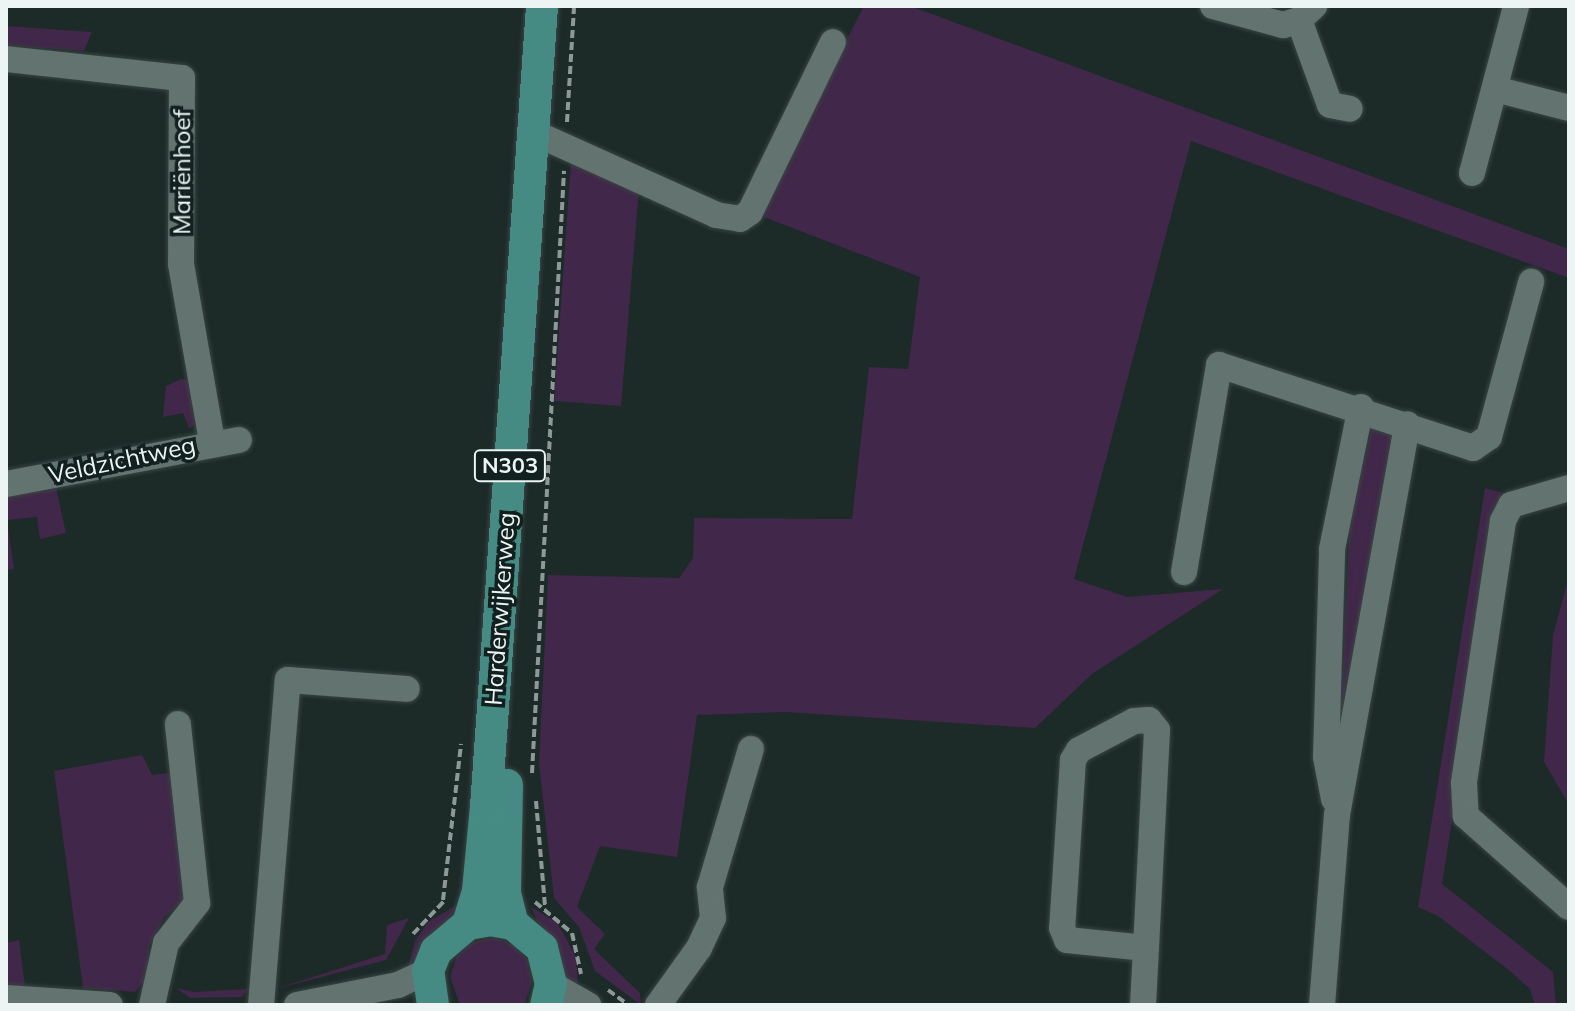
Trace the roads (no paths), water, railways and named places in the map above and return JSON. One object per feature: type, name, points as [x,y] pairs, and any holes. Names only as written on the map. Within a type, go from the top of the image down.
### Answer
[{"type":"main road","name":"Harderwijkerweg","points":[[468,924],[478,891],[486,807],[542,6]]},
{"type":"main road","name":"Harderwijkerweg","points":[[513,924],[505,893],[508,751],[557,143],[558,6]]},
{"type":"main road","points":[[433,1005],[428,971],[449,934],[468,924],[490,920],[513,924],[542,948],[549,995]]},
{"type":"street","points":[[1213,6],[1261,23],[1306,13],[1330,105],[1350,109]]},
{"type":"street","points":[[1472,173],[1516,6]]},
{"type":"street","points":[[557,143],[716,215],[740,219],[750,212],[833,42]]},
{"type":"street","name":"Mariënhoef","points":[[6,59],[182,78],[181,264],[212,441]]},
{"type":"street","points":[[1495,89],[1569,108]]},
{"type":"street","points":[[1184,572],[1219,365],[1361,407],[1473,448],[1489,437],[1531,282]]},
{"type":"street","points":[[1337,815],[1326,757],[1332,549],[1361,407]]},
{"type":"street","points":[[1322,1005],[1337,815],[1407,424]]},
{"type":"street","name":"Veldzichtweg","points":[[6,484],[212,441],[239,440]]},
{"type":"street","points":[[1569,488],[1511,505],[1503,521],[1464,783],[1466,816],[1569,907]]},
{"type":"street","points":[[261,1005],[288,680],[407,689]]},
{"type":"street","points":[[1143,1005],[1146,948],[1157,730],[1149,720],[1134,721],[1079,750],[1073,760],[1062,928],[1067,940],[1146,948]]},
{"type":"street","points":[[152,1005],[163,950],[197,903],[178,724]]},
{"type":"street","points":[[658,1005],[699,948],[713,918],[710,887],[751,749]]},
{"type":"street","points":[[307,1004],[398,985],[428,971]]},
{"type":"street","points":[[549,995],[588,1005]]},
{"type":"street","points":[[6,998],[110,1005]]}]
